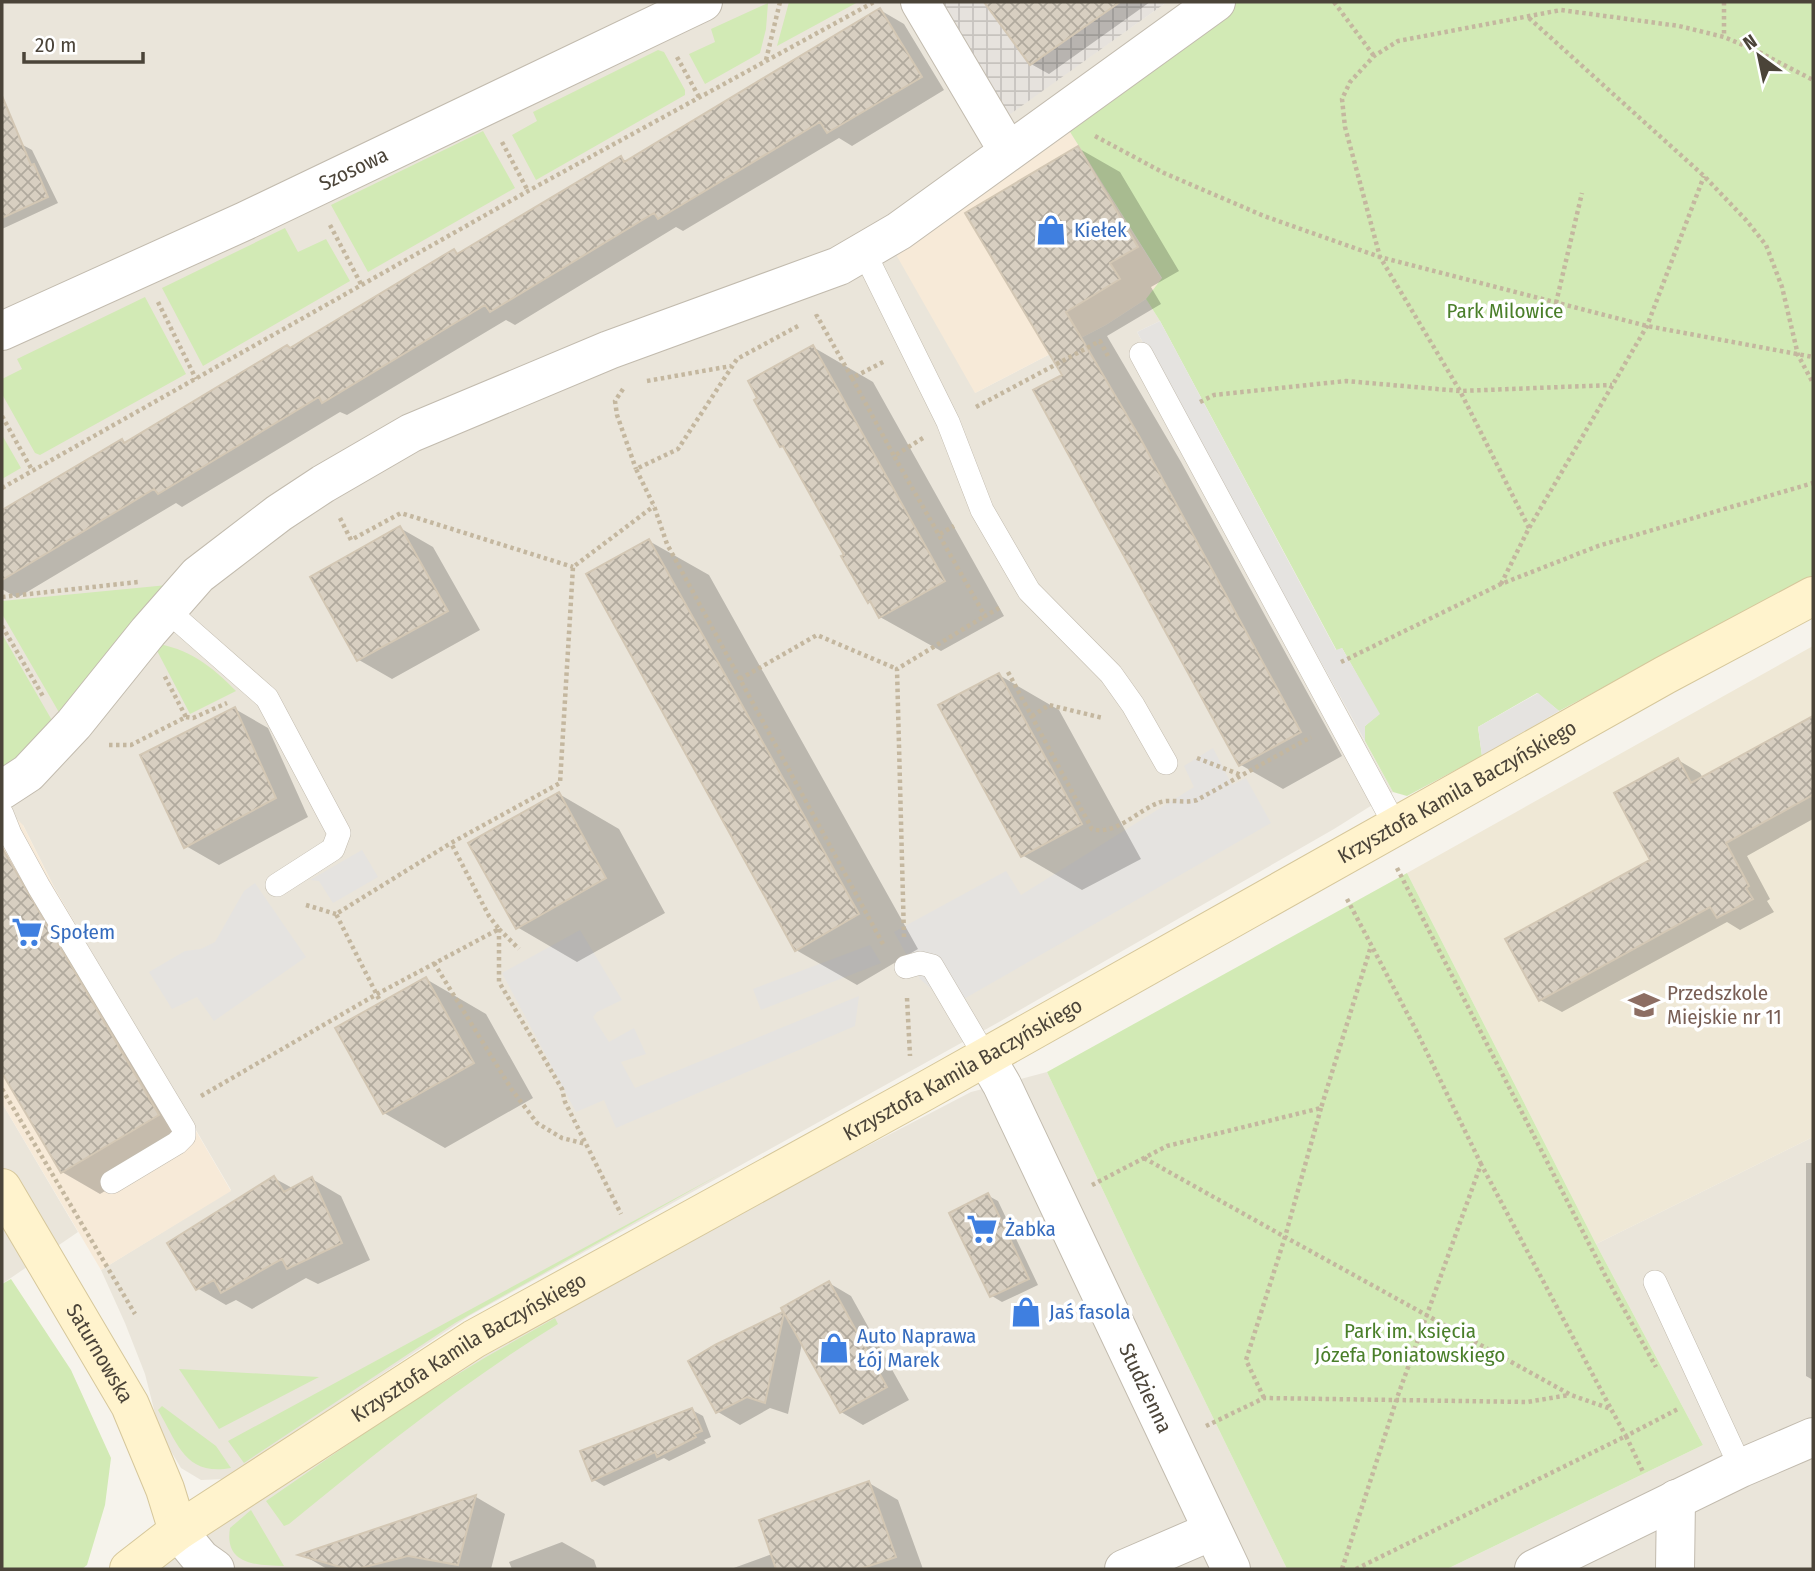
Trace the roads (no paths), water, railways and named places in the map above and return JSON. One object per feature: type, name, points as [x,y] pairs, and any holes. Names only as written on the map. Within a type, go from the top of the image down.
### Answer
[{"type":"street","name":"Szosowa","points":[[2,331],[312,188],[703,2]]},
{"type":"street","points":[[2,790],[28,773],[65,734],[198,575],[279,513],[323,484],[411,433],[609,350],[839,266],[899,231],[1216,2]]},
{"type":"street","points":[[926,4],[1008,151]]},
{"type":"street","name":"Krzysztofa Kamila Baczyńskiego","points":[[129,1569],[178,1531],[474,1339],[1665,675],[1813,596]]},
{"type":"street","name":"Studzienna","points":[[985,1056],[1003,1087],[1231,1569]]},
{"type":"street","name":"Saturnowska","points":[[2,1188],[130,1405],[165,1489],[178,1531]]},
{"type":"street","points":[[1534,1569],[1741,1468],[1813,1437]]},
{"type":"street","points":[[1668,1503],[1675,1569]]},
{"type":"street","points":[[176,1569],[178,1531]]},
{"type":"street","points":[[178,1531],[201,1559],[215,1569]]},
{"type":"street","points":[[1124,1569],[1212,1531]]},
{"type":"lane","points":[[864,252],[948,422],[982,510],[1029,591],[1111,674],[1133,705],[1166,763]]},
{"type":"lane","points":[[1141,354],[1315,675],[1387,830]]},
{"type":"lane","points":[[156,624],[267,698],[339,833],[333,849],[277,885]]},
{"type":"lane","points":[[2,814],[39,887],[184,1129],[184,1136],[177,1143],[112,1182]]},
{"type":"lane","points":[[906,967],[920,963],[932,966],[985,1056]]},
{"type":"lane","points":[[1655,1282],[1741,1468]]},
{"type":"place","name":"Kiełek","points":[[1051,230]]},
{"type":"place","name":"Społem","points":[[27,932]]},
{"type":"place","name":"Przedszkole Miejskie nr 11","points":[[1644,1005]]},
{"type":"place","name":"Żabka","points":[[982,1229]]},
{"type":"place","name":"Jaś fasola","points":[[1026,1312]]},
{"type":"place","name":"Auto Naprawa Łój Marek","points":[[834,1348]]},
{"type":"park label","name":"Park Milowice","points":[[1505,311]]},
{"type":"park label","name":"Park im. księcia Józefa Poniatowskiego","points":[[1410,1343]]}]
